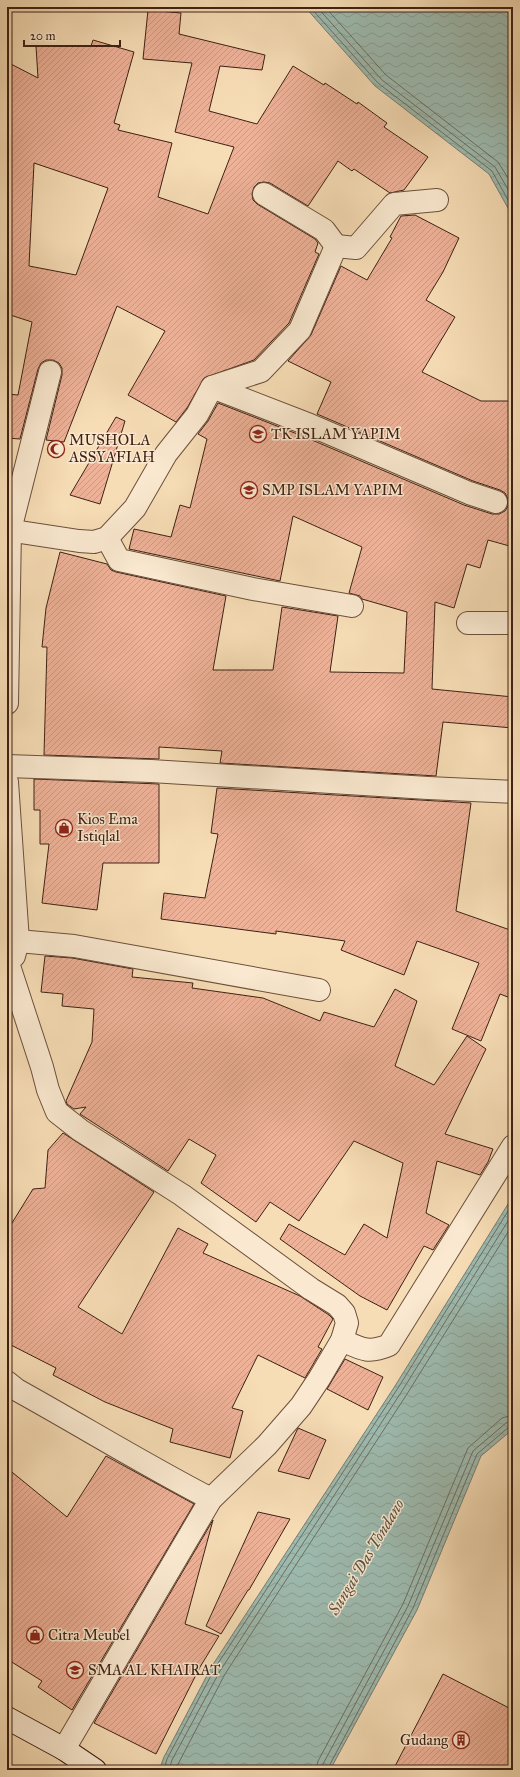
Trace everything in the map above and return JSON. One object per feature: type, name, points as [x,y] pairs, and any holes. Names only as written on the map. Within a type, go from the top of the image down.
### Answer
[{"type":"street","points":[[264,194],[324,230],[336,246],[356,248],[394,204],[437,200]]},
{"type":"street","points":[[9,530],[79,541],[94,542],[108,538],[135,508],[166,454],[197,415],[212,387],[261,371],[300,330],[336,246]]},
{"type":"street","points":[[7,703],[9,530],[50,372]]},
{"type":"street","points":[[212,387],[310,425],[469,493],[496,502]]},
{"type":"street","points":[[108,538],[119,560],[253,589],[352,606]]},
{"type":"street","points":[[468,623],[513,623]]},
{"type":"street","points":[[7,766],[144,771],[513,792]]},
{"type":"street","points":[[7,782],[18,941],[9,970],[42,1067],[48,1090],[57,1112],[75,1126],[182,1195],[311,1290],[337,1305],[344,1313],[347,1323],[342,1340],[319,1379],[300,1406],[267,1445],[211,1499],[64,1749]]},
{"type":"street","points":[[18,941],[74,946],[319,990]]},
{"type":"street","points":[[342,1340],[364,1351],[378,1350],[389,1345],[513,1146]]},
{"type":"street","points":[[7,1382],[17,1390],[163,1474],[211,1499]]},
{"type":"street","points":[[7,1718],[64,1749],[95,1770]]},
{"type":"water","points":[[305,7],[513,7],[513,217],[489,174],[375,86]]},
{"type":"water","name":"Sungai Das Tondano","points":[[513,1196],[513,1429],[481,1456],[417,1610],[330,1770],[159,1770],[164,1757],[212,1666],[395,1386]]},
{"type":"building","points":[[148,10],[181,13],[179,34],[265,55],[262,70],[220,66],[209,111],[257,124],[293,66],[324,85],[325,83],[357,104],[358,102],[387,123],[384,127],[428,157],[404,190],[390,193],[354,169],[352,171],[338,161],[308,206],[270,183],[258,183],[254,187],[252,194],[253,200],[257,204],[315,239],[318,243],[315,252],[319,254],[289,323],[254,360],[204,378],[187,408],[176,422],[128,395],[165,331],[117,306],[64,442],[46,440],[62,375],[62,368],[59,363],[53,360],[46,360],[41,363],[38,369],[20,439],[7,438],[7,394],[18,395],[32,322],[7,314],[7,62],[38,78],[36,46],[91,46],[93,40],[134,52],[114,123],[120,125],[118,130],[172,143],[158,197],[208,214],[234,147],[175,132],[192,63],[143,59]],"holes":[[[34,163],[108,188],[76,275],[29,266]]]},
{"type":"building","points":[[415,215],[459,238],[443,272],[426,300],[455,317],[422,372],[481,401],[513,401],[513,547],[488,540],[480,568],[467,564],[454,608],[435,602],[432,689],[513,697],[513,728],[443,722],[436,776],[220,763],[222,751],[159,747],[159,759],[44,755],[47,647],[42,647],[46,608],[60,552],[107,564],[111,570],[116,572],[226,596],[213,670],[273,670],[282,607],[338,616],[330,672],[404,673],[407,612],[362,599],[360,596],[349,593],[362,547],[293,516],[280,581],[129,549],[134,529],[171,537],[180,505],[190,508],[207,439],[198,434],[208,421],[218,403],[305,437],[464,505],[492,514],[499,514],[505,511],[508,506],[508,499],[505,493],[500,490],[473,481],[317,414],[331,382],[288,361],[311,335],[341,266],[367,280],[392,238],[390,237],[401,216]]},
{"type":"building","points":[[116,417],[125,421],[100,504],[70,495]]},
{"type":"building","points":[[34,779],[159,784],[159,863],[103,863],[97,910],[42,903],[49,844],[40,844],[40,810],[34,810]]},
{"type":"building","points":[[217,788],[471,803],[456,911],[513,931],[513,999],[500,994],[481,1041],[452,1029],[479,963],[417,941],[404,975],[341,950],[345,941],[276,931],[276,934],[161,919],[164,893],[205,898],[218,834],[211,833]]},
{"type":"building","points":[[45,956],[72,958],[133,969],[132,977],[193,983],[192,988],[263,998],[320,1021],[324,1012],[374,1027],[395,989],[417,1001],[395,1066],[434,1085],[467,1036],[486,1049],[445,1134],[493,1149],[488,1162],[480,1175],[437,1161],[426,1213],[449,1225],[433,1250],[424,1246],[387,1310],[360,1296],[280,1239],[289,1224],[345,1255],[364,1224],[387,1238],[403,1163],[354,1141],[299,1221],[270,1202],[256,1222],[201,1183],[216,1155],[189,1139],[168,1171],[80,1114],[86,1107],[74,1109],[67,1104],[66,1101],[92,1042],[94,1009],[62,1006],[63,994],[41,992]]},
{"type":"building","points":[[63,1133],[154,1192],[78,1307],[122,1334],[178,1228],[208,1244],[203,1253],[300,1296],[333,1319],[318,1347],[322,1349],[305,1378],[258,1355],[232,1408],[243,1411],[230,1458],[170,1442],[173,1429],[105,1402],[53,1375],[56,1368],[7,1343],[7,1231],[33,1189],[45,1188],[48,1150]]},
{"type":"building","points":[[345,1359],[383,1377],[368,1410],[327,1389]]},
{"type":"building","points":[[298,1428],[326,1440],[309,1479],[278,1471]]},
{"type":"building","points":[[106,1456],[194,1504],[72,1710],[38,1687],[42,1681],[7,1659],[7,1468],[67,1517]]},
{"type":"building","points":[[258,1512],[290,1519],[249,1590],[221,1634],[206,1626]]},
{"type":"building","points":[[213,1520],[185,1624],[219,1636],[200,1667],[156,1754],[94,1723]]},
{"type":"building","name":"Gudang","points":[[443,1674],[513,1710],[513,1770],[393,1770]]},
{"type":"place","name":"TK ISLAM YAPIM","points":[[258,434]]},
{"type":"place","name":"MUSHOLA ASSYAFIAH","points":[[56,449]]},
{"type":"place","name":"SMP ISLAM YAPIM","points":[[249,490]]},
{"type":"place","name":"Kios Ema Istiqlal","points":[[64,828]]},
{"type":"place","name":"Citra Meubel","points":[[35,1635]]},
{"type":"place","name":"SMA AL KHAIRAT","points":[[75,1670]]},
{"type":"place","name":"Gudang","points":[[461,1740]]}]
